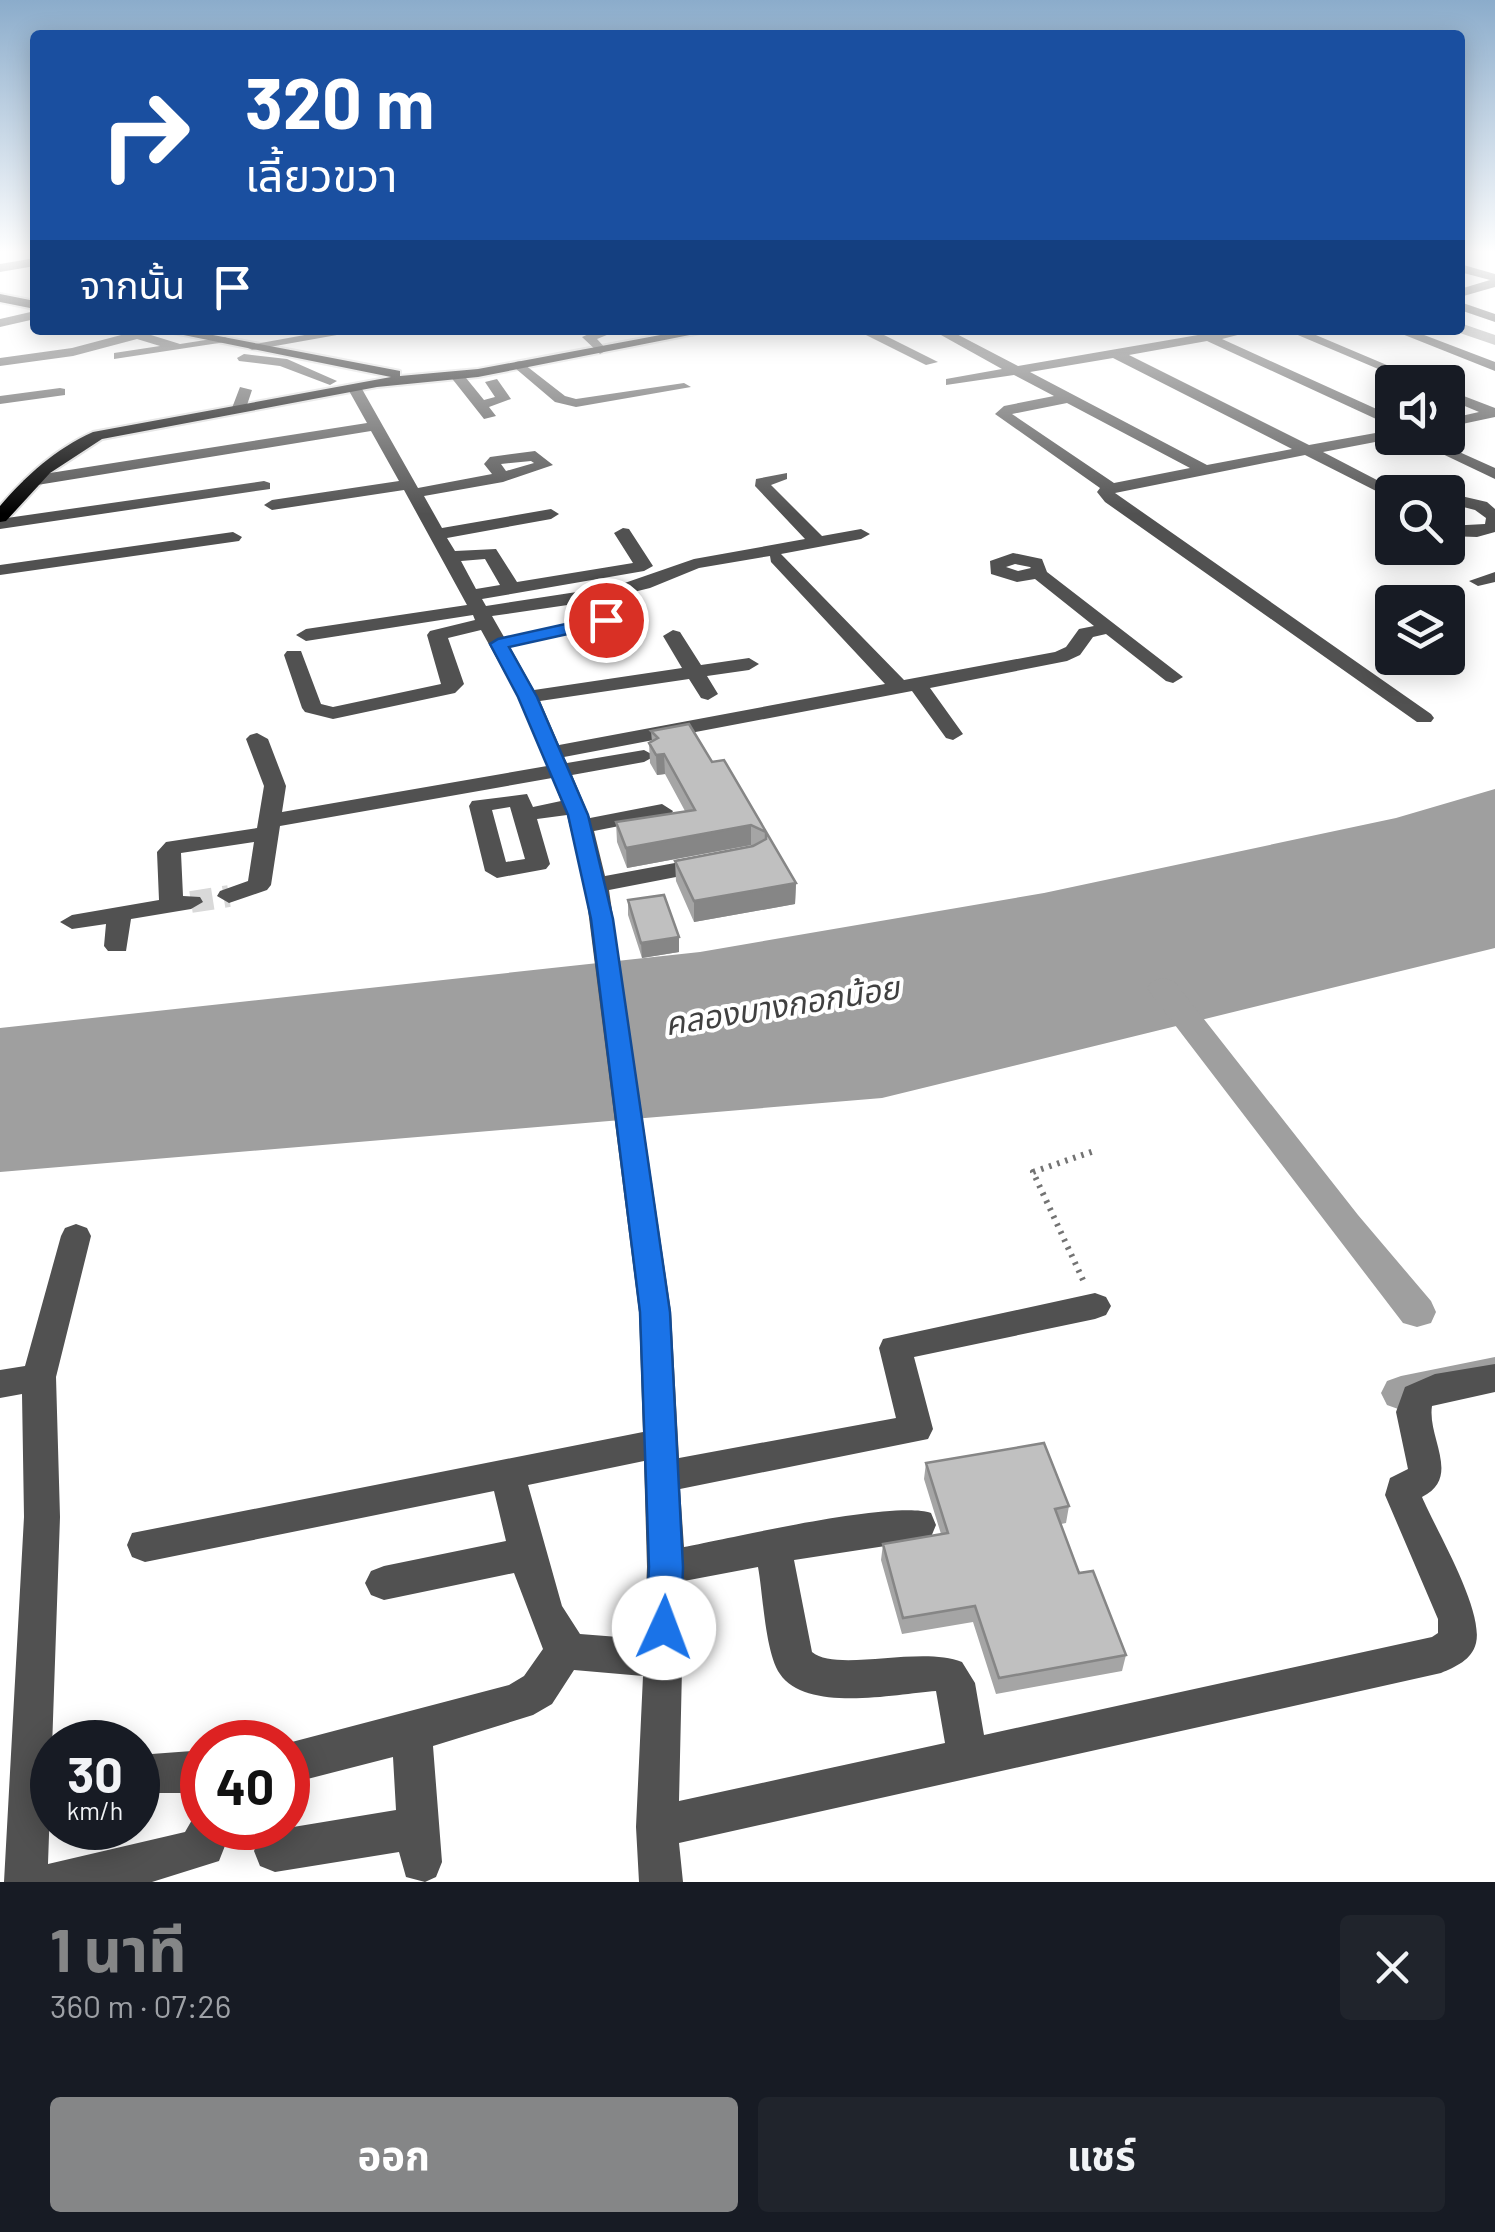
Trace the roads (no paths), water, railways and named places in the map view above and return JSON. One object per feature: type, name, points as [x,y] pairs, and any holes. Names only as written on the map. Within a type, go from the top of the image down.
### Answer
[{"type":"main road","points":[[207,338],[248,352]]},
{"type":"main road","points":[[356,367],[393,384],[404,379],[458,376],[660,338]]},
{"type":"main road","points":[[279,356],[439,377]]},
{"type":"main road","points":[[354,388],[366,375],[356,367]]},
{"type":"main road","points":[[0,516],[8,496],[71,448],[98,435],[354,388],[381,379]]},
{"type":"street","points":[[0,362],[73,352],[129,338]]},
{"type":"street","points":[[158,338],[179,348]]},
{"type":"street","points":[[248,352],[319,338]]},
{"type":"street","points":[[590,338],[600,350]]},
{"type":"street","points":[[880,338],[931,362]]},
{"type":"street","points":[[955,338],[1206,470]]},
{"type":"street","points":[[952,382],[1210,338],[1375,413]]},
{"type":"street","points":[[1313,338],[1379,365]]},
{"type":"street","points":[[1419,338],[1495,367]]},
{"type":"street","points":[[73,352],[76,359],[84,361],[224,341]]},
{"type":"street","points":[[248,352],[279,356],[330,381]]},
{"type":"street","points":[[1116,354],[1375,484]]},
{"type":"street","points":[[520,364],[560,400],[576,403],[684,387]]},
{"type":"street","points":[[458,376],[485,411],[504,399],[492,382]]},
{"type":"street","points":[[354,388],[528,697],[578,816],[602,919],[655,1312],[666,1567],[657,1827],[661,1882]]},
{"type":"street","points":[[239,408],[244,390]]},
{"type":"street","points":[[0,400],[60,392]]},
{"type":"street","points":[[1070,398],[1009,408],[1002,414],[1112,488]]},
{"type":"street","points":[[1465,401],[1494,413]]},
{"type":"street","points":[[1465,419],[1494,413]]},
{"type":"street","points":[[32,481],[377,426]]},
{"type":"street","points":[[1375,437],[1105,492],[1424,718]]},
{"type":"street","points":[[1453,455],[1494,474]]},
{"type":"street","points":[[781,476],[762,482],[763,486],[818,542]]},
{"type":"street","points":[[272,505],[503,478]]},
{"type":"street","points":[[0,524],[264,486]]},
{"type":"street","points":[[1465,502],[1495,516],[1494,527],[1465,532]]},
{"type":"street","points":[[438,534],[551,514]]},
{"type":"street","points":[[294,655],[312,708],[332,713],[448,690],[454,684],[437,635],[512,588],[644,566],[623,533]]},
{"type":"street","points":[[306,636],[594,594],[649,583],[694,564],[861,534]]},
{"type":"street","points":[[0,570],[233,537]]},
{"type":"street","points":[[450,557],[490,553],[512,588]]},
{"type":"street","points":[[777,558],[953,734]]},
{"type":"street","points":[[1086,633],[996,565],[1002,560],[1036,563],[1040,568],[1038,574],[1174,677]]},
{"type":"street","points":[[498,644],[606,620],[594,594]]},
{"type":"street","points":[[72,922],[181,904],[169,852],[174,847],[907,684],[1060,657],[1073,651],[1086,633],[1109,628]]},
{"type":"street","points":[[673,636],[708,694]]},
{"type":"street","points":[[528,697],[749,664]]},
{"type":"street","points":[[229,896],[259,885],[274,786],[257,738]]},
{"type":"street","points":[[556,761],[644,756]]},
{"type":"street","points":[[524,814],[578,816],[662,811]]},
{"type":"street","points":[[595,885],[732,860]]},
{"type":"street","points":[[117,946],[118,914]]},
{"type":"street","points":[[26,1882],[42,1516],[40,1376],[76,1236]]},
{"type":"street","points":[[145,1545],[508,1474],[916,1429],[895,1348],[1095,1306]]},
{"type":"street","points":[[0,1384],[40,1376]]},
{"type":"street","points":[[657,1827],[1441,1654],[1456,1642],[1457,1619],[1404,1495],[1403,1489],[1420,1480],[1426,1471],[1413,1412],[1417,1397],[1436,1388],[1495,1378]]},
{"type":"street","points":[[508,1474],[528,1553],[557,1638],[566,1649],[663,1659]]},
{"type":"street","points":[[666,1567],[918,1526]]},
{"type":"street","points":[[772,1547],[794,1662],[810,1675],[828,1679],[864,1674],[948,1675],[954,1683],[968,1761]]},
{"type":"street","points":[[384,1584],[528,1553]]},
{"type":"street","points":[[310,1757],[519,1701],[538,1690],[566,1649]]},
{"type":"street","points":[[275,1851],[419,1845],[412,1732]]},
{"type":"street","points":[[57,1882],[193,1850]]},
{"type":"water","name":"คลองบางกอกน้อย","points":[[1495,789],[1495,948],[882,1098],[0,1172],[0,1028],[700,952],[1044,893],[1396,818]]},
{"type":"waterway","points":[[1489,338],[1495,340]]},
{"type":"waterway","points":[[1163,988],[1417,1312]]},
{"type":"waterway","points":[[1401,1393],[1495,1374]]},
{"type":"tunnel","points":[[191,902],[229,896]]}]
